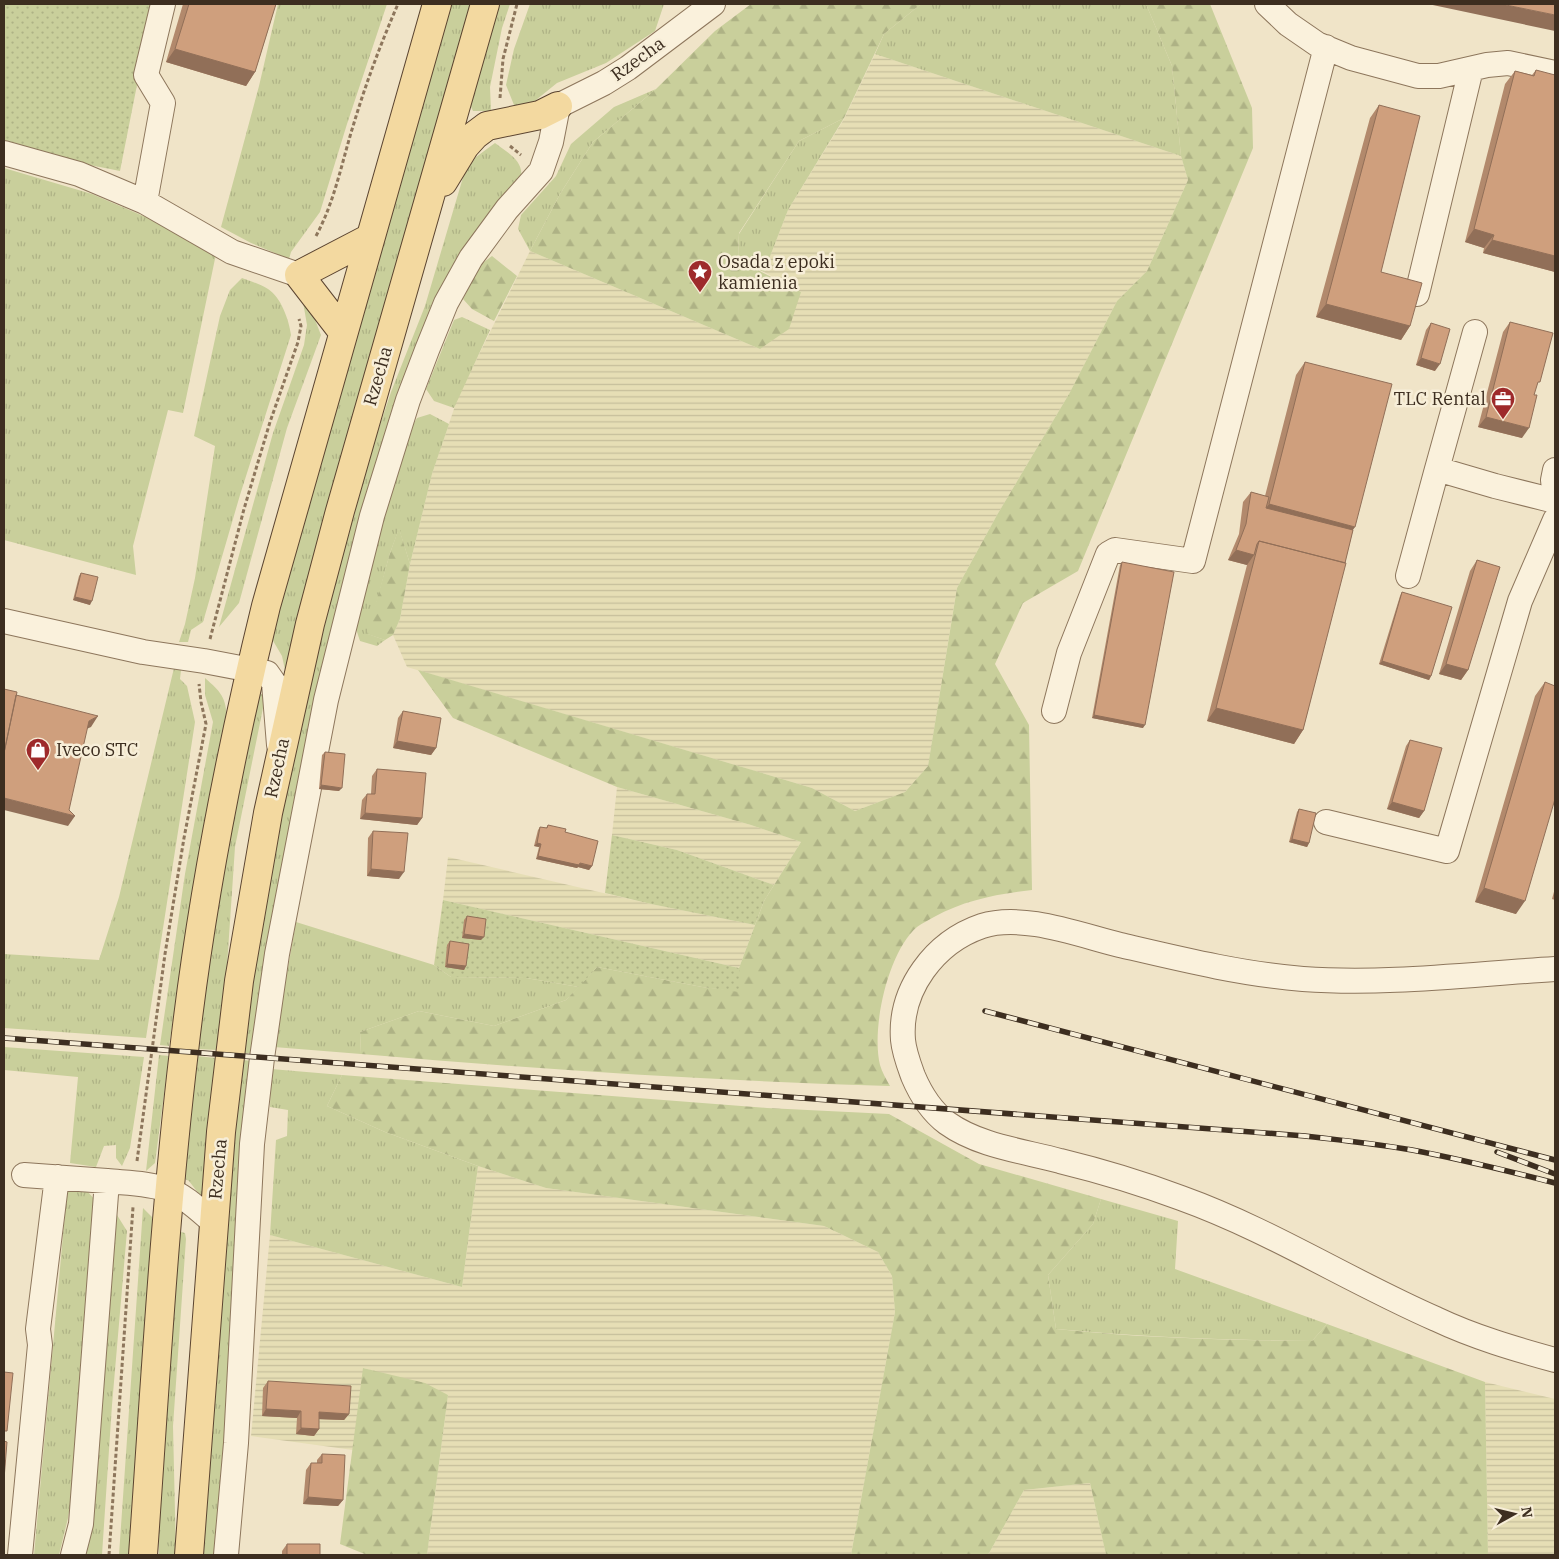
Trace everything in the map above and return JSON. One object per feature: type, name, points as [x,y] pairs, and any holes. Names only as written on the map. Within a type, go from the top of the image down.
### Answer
[{"type":"main road","points":[[143,1555],[170,1190],[184,1051],[198,945],[221,811],[266,606],[436,4]]},
{"type":"main road","name":"Rzecha","points":[[189,1555],[221,1132],[239,981],[255,885],[280,756],[310,624],[340,511],[485,4]]},
{"type":"main road","points":[[425,211],[465,146],[475,135],[487,126],[540,115],[558,106]]},
{"type":"main road","points":[[343,332],[299,275],[370,238]]},
{"type":"street","points":[[145,202],[163,104],[146,75],[163,4]]},
{"type":"street","points":[[1267,4],[1288,24],[1317,44],[1351,58],[1418,76],[1439,76],[1488,65],[1508,63],[1555,73]]},
{"type":"street","name":"Rzecha","points":[[558,106],[604,83],[628,68],[706,6]]},
{"type":"street","points":[[1054,711],[1069,653],[1108,554],[1115,550],[1193,561],[1326,47]]},
{"type":"street","points":[[1417,294],[1471,69]]},
{"type":"street","points":[[226,1555],[236,1433],[252,1144],[262,1058],[277,954],[326,700],[372,516],[408,400],[430,342],[446,303],[471,258],[507,209],[541,171],[551,142],[558,106]]},
{"type":"street","points":[[4,153],[79,174],[145,202],[232,252],[299,275]]},
{"type":"street","points":[[1408,576],[1475,332]]},
{"type":"street","points":[[1437,469],[1495,486],[1555,499],[1553,480],[1555,470]]},
{"type":"street","points":[[1326,822],[1447,851],[1520,601],[1555,520]]},
{"type":"street","points":[[4,621],[142,652],[267,673],[274,684],[280,756]]},
{"type":"street","points":[[1555,969],[1397,980],[1305,979],[1265,975],[1189,962],[1022,921],[1003,922],[982,926],[958,937],[940,950],[926,964],[913,986],[905,1014],[903,1040],[908,1064],[918,1089],[931,1108],[949,1124],[972,1136],[996,1145],[1132,1181],[1190,1201],[1254,1228],[1357,1282],[1438,1320],[1506,1346],[1555,1360]]},
{"type":"street","points":[[24,1175],[134,1183],[170,1190],[213,1222]]},
{"type":"street","points":[[20,1555],[40,1346],[38,1329],[58,1177]]},
{"type":"street","points":[[73,1555],[81,1524],[107,1181]]},
{"type":"shaded area","points":[[875,54],[1181,156],[1188,180],[1147,271],[1117,301],[1069,394],[997,515],[957,588],[928,766],[905,792],[855,811],[812,788],[407,667],[393,635],[400,619],[410,564],[432,474],[458,397],[530,251],[760,349],[801,292],[764,272],[788,210],[844,119]]},
{"type":"shaded area","points":[[617,787],[751,825],[801,842],[774,885],[677,850],[612,835]]},
{"type":"shaded area","points":[[448,857],[651,904],[755,925],[739,968],[443,900]]},
{"type":"shaded area","points":[[478,1166],[546,1188],[824,1226],[878,1252],[892,1276],[895,1312],[851,1555],[427,1555],[448,1395],[364,1368],[353,1450],[251,1436],[270,1235],[462,1287]]},
{"type":"shaded area","points":[[1485,1382],[1555,1399],[1555,1555],[1488,1555]]},
{"type":"shaded area","points":[[1090,1483],[1106,1555],[988,1555],[1024,1490]]},
{"type":"green space","points":[[4,4],[153,4],[120,171],[4,148]]},
{"type":"green space","points":[[278,4],[387,4],[320,212],[291,252],[289,259],[251,243],[221,227],[259,86]]},
{"type":"green space","points":[[450,4],[471,4],[316,548],[285,670],[282,656],[272,639],[300,532]]},
{"type":"green space","points":[[500,4],[510,4],[502,28],[490,87],[491,111],[473,111],[469,103]]},
{"type":"green space","points":[[530,4],[664,4],[655,31],[606,63],[557,83],[536,100],[531,107],[516,110],[506,85],[514,49]]},
{"type":"green space","points":[[751,4],[921,4],[884,34],[844,118],[799,141],[739,233],[738,260],[801,292],[789,329],[760,349],[530,251],[560,194],[593,142],[656,89],[715,31]]},
{"type":"green space","points":[[921,4],[1146,4],[1172,66],[1181,156],[875,54],[884,34]]},
{"type":"green space","points":[[1146,4],[1210,4],[1252,108],[1253,148],[1078,571],[1023,603],[995,664],[1029,725],[1032,890],[994,896],[957,906],[921,924],[907,939],[890,972],[880,1012],[878,1049],[880,1065],[890,1086],[625,1074],[361,1054],[360,1032],[419,1011],[494,1026],[566,1000],[597,967],[702,987],[739,991],[739,968],[764,901],[801,842],[751,825],[617,787],[453,718],[418,670],[812,788],[855,811],[905,792],[928,766],[957,588],[997,515],[1069,394],[1117,301],[1147,271],[1188,180],[1181,156],[1172,66]]},
{"type":"green space","points":[[656,89],[593,142],[560,194],[530,251],[518,229],[521,215],[556,176],[571,144],[614,107]]},
{"type":"green space","points":[[844,118],[788,210],[764,272],[738,260],[739,234],[799,141]]},
{"type":"green space","points":[[495,143],[509,153],[517,162],[520,166],[521,177],[449,278],[329,642],[298,781],[254,1053],[243,1053],[261,932],[293,754],[337,576],[375,440],[391,392],[425,306],[464,174],[476,157]]},
{"type":"green space","points":[[4,168],[92,194],[183,233],[216,254],[183,413],[168,410],[133,546],[136,575],[4,540]]},
{"type":"green space","points":[[492,256],[517,276],[494,321],[472,309],[463,299],[480,265]]},
{"type":"green space","points":[[242,278],[265,287],[277,297],[286,316],[291,335],[240,495],[203,622],[191,630],[188,642],[179,642],[195,578],[215,446],[194,436],[220,316],[230,290]]},
{"type":"green space","points":[[303,302],[312,312],[321,335],[287,428],[239,603],[219,627],[273,433],[304,345],[307,325]]},
{"type":"green space","points":[[462,317],[490,330],[454,408],[434,401],[426,389],[454,320]]},
{"type":"green space","points":[[430,414],[449,424],[432,474],[410,564],[399,529],[390,553],[368,634],[385,640],[377,646],[360,641],[354,623],[406,436],[417,418]]},
{"type":"green space","points":[[399,528],[410,564],[400,619],[393,635],[385,640],[367,634]]},
{"type":"green space","points":[[174,668],[181,670],[180,679],[187,686],[195,722],[146,1038],[4,1028],[4,954],[99,960],[119,897]]},
{"type":"green space","points":[[205,678],[222,696],[227,719],[192,896],[169,1046],[160,1045],[185,874],[213,722],[205,695]]},
{"type":"green space","points":[[262,694],[265,698],[235,847],[226,981],[217,1050],[197,1049],[232,827],[259,695]]},
{"type":"green space","points":[[612,835],[677,850],[774,885],[764,901],[755,925],[605,893]]},
{"type":"green space","points":[[443,900],[739,968],[739,992],[597,967],[579,987],[526,978],[451,977],[434,965]]},
{"type":"green space","points":[[296,922],[434,965],[451,977],[526,978],[579,987],[566,1000],[494,1026],[419,1011],[360,1032],[361,1054],[274,1047]]},
{"type":"green space","points":[[4,1047],[144,1057],[130,1148],[122,1166],[116,1158],[116,1145],[104,1146],[96,1167],[70,1163],[78,1077],[4,1070]]},
{"type":"green space","points":[[159,1055],[169,1056],[155,1163],[146,1171]]},
{"type":"green space","points":[[196,1056],[216,1058],[202,1198],[189,1181],[183,1178]]},
{"type":"green space","points":[[242,1060],[254,1061],[218,1555],[203,1555],[225,1248]]},
{"type":"green space","points":[[271,1069],[342,1075],[327,1106],[385,1132],[478,1166],[462,1287],[270,1235],[276,1140],[287,1136],[288,1110],[270,1107]]},
{"type":"green space","points":[[342,1075],[767,1108],[889,1114],[979,1164],[1101,1199],[1093,1224],[1048,1275],[1056,1329],[1184,1338],[1312,1341],[1327,1324],[1485,1382],[1488,1555],[1106,1555],[1090,1483],[1024,1490],[988,1555],[851,1555],[895,1312],[892,1276],[878,1252],[824,1226],[546,1188],[478,1166],[385,1132],[327,1106]]},
{"type":"green space","points":[[67,1191],[88,1192],[96,1201],[77,1463],[68,1518],[59,1555],[34,1555]]},
{"type":"green space","points":[[1101,1199],[1178,1221],[1175,1269],[1327,1324],[1312,1341],[1184,1338],[1056,1329],[1048,1275],[1093,1224]]},
{"type":"green space","points":[[143,1208],[152,1217],[152,1233],[129,1555],[119,1555]]},
{"type":"green space","points":[[117,1215],[127,1231],[112,1405],[102,1555],[82,1555],[111,1235]]},
{"type":"green space","points":[[179,1233],[185,1233],[186,1239],[173,1426],[176,1555],[159,1555],[158,1515]]},
{"type":"green space","points":[[363,1368],[425,1383],[448,1395],[427,1555],[367,1555],[340,1544]]},
{"type":"building","points":[[189,4],[276,4],[255,72],[175,49]]},
{"type":"building","points":[[1501,4],[1555,4],[1555,15]]},
{"type":"building","points":[[1536,70],[1555,75],[1555,256],[1492,240],[1494,235],[1474,229],[1515,71],[1534,76]]},
{"type":"building","points":[[1379,105],[1420,116],[1381,272],[1422,283],[1410,326],[1326,304]]},
{"type":"building","points":[[1510,322],[1553,333],[1540,382],[1538,382],[1534,395],[1537,395],[1529,428],[1486,417]]},
{"type":"building","points":[[1431,323],[1450,329],[1440,364],[1421,358]]},
{"type":"building","points":[[1305,362],[1392,384],[1355,527],[1269,504]]},
{"type":"building","points":[[1251,492],[1269,497],[1266,508],[1353,530],[1345,563],[1259,541],[1254,555],[1236,550],[1246,524]]},
{"type":"building","points":[[1259,541],[1346,563],[1303,730],[1216,708]]},
{"type":"building","points":[[1477,560],[1500,567],[1468,670],[1446,664]]},
{"type":"building","points":[[1122,562],[1174,572],[1145,725],[1094,715]]},
{"type":"building","points":[[81,573],[98,577],[92,601],[75,597]]},
{"type":"building","points":[[1402,592],[1452,607],[1431,676],[1382,661]]},
{"type":"building","points":[[1545,682],[1555,686],[1555,799],[1525,901],[1484,888]]},
{"type":"building","points":[[4,689],[17,692],[4,753]]},
{"type":"building","name":"Iveco STC","points":[[16,695],[98,716],[89,721],[69,810],[75,816],[4,798],[4,753]]},
{"type":"building","points":[[403,711],[441,718],[436,748],[397,741]]},
{"type":"building","points":[[1410,740],[1442,748],[1424,811],[1392,802]]},
{"type":"building","points":[[325,752],[345,754],[342,788],[321,785]]},
{"type":"building","points":[[377,769],[426,773],[422,818],[365,813],[367,794],[375,794]]},
{"type":"building","points":[[1299,809],[1316,813],[1309,843],[1292,839]]},
{"type":"building","points":[[548,825],[566,829],[565,832],[598,841],[592,866],[538,856],[541,844],[537,843],[540,827],[547,828]]},
{"type":"building","points":[[373,831],[408,833],[404,872],[371,869]]},
{"type":"building","points":[[467,916],[486,919],[484,937],[464,934]]},
{"type":"building","points":[[450,941],[469,944],[466,966],[447,964]]},
{"type":"building","points":[[4,1372],[13,1373],[7,1431],[4,1431]]},
{"type":"building","points":[[268,1381],[351,1386],[349,1414],[319,1412],[319,1429],[301,1428],[301,1411],[266,1409]]},
{"type":"building","points":[[4,1441],[7,1442],[4,1479]]},
{"type":"building","points":[[322,1454],[345,1455],[343,1500],[308,1497],[311,1463],[322,1463]]},
{"type":"building","points":[[287,1544],[320,1544],[320,1555],[287,1555]]},
{"type":"railway","points":[[985,1011],[1555,1160]]},
{"type":"railway","points":[[4,1038],[1305,1136],[1412,1150],[1555,1183]]},
{"type":"railway","points":[[1497,1152],[1555,1174]]},
{"type":"place","name":"Osada z epoki kamienia","points":[[700,293]]},
{"type":"place","name":"TLC Rental","points":[[1503,420]]},
{"type":"place","name":"Iveco STC","points":[[38,771]]}]
